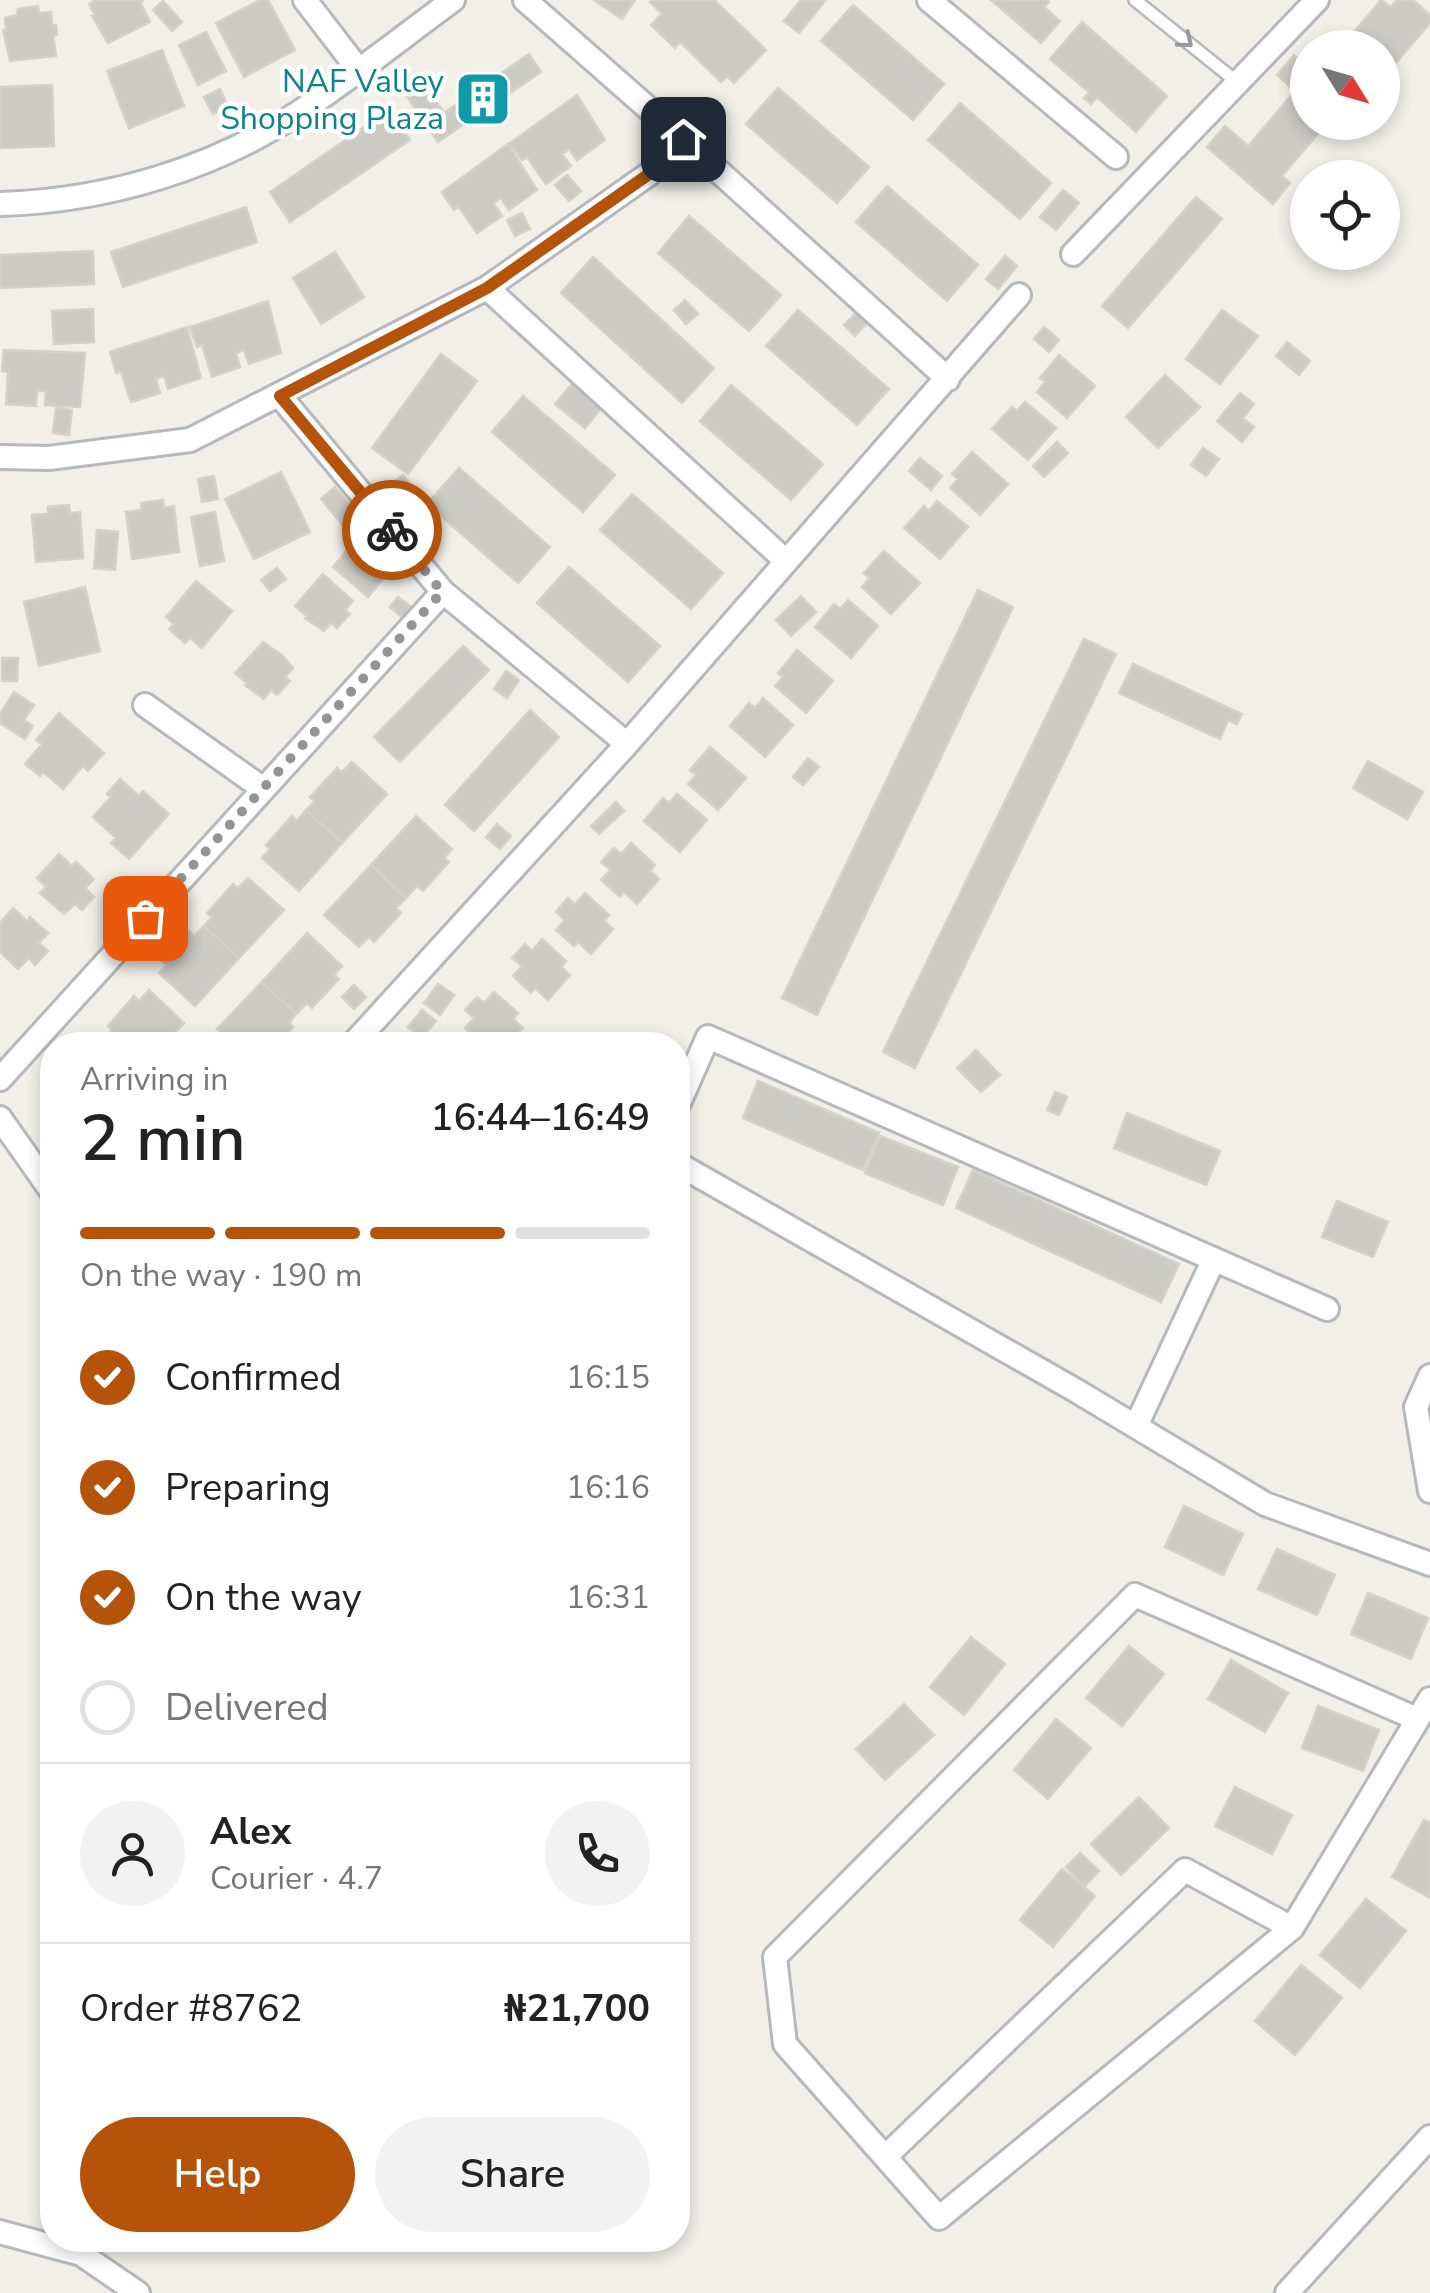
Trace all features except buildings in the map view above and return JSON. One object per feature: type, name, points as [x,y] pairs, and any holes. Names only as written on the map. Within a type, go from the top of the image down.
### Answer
[{"type":"street","points":[[305,0],[358,69]]},
{"type":"street","points":[[0,204],[136,186],[222,154],[302,111],[453,0]]},
{"type":"street","points":[[525,0],[948,379]]},
{"type":"street","points":[[929,0],[1116,157]]},
{"type":"street","points":[[1073,254],[1316,0]]},
{"type":"street","points":[[0,456],[49,458],[190,440],[487,288],[649,174],[683,139]]},
{"type":"street","points":[[487,288],[786,561]]},
{"type":"street","points":[[364,1032],[627,744],[1020,294]]},
{"type":"street","points":[[280,396],[442,592],[627,744]]},
{"type":"street","points":[[42,1032],[442,592]]},
{"type":"street","points":[[144,704],[262,788]]},
{"type":"street","points":[[0,1079],[40,1035]]},
{"type":"street","points":[[690,1079],[708,1038],[1327,1308]]},
{"type":"street","points":[[0,1118],[40,1175]]},
{"type":"street","points":[[690,1171],[1265,1504],[1430,1564]]},
{"type":"street","points":[[1136,1426],[1214,1259]]},
{"type":"street","points":[[1430,1376],[1416,1407],[1430,1491]]},
{"type":"street","points":[[1418,1720],[1135,1595],[775,1957],[784,2044],[938,2218],[1292,1928],[1418,1720],[1430,1699]]},
{"type":"street","points":[[885,2157],[1185,1870],[1292,1928]]},
{"type":"street","points":[[1287,2293],[1430,2138]]},
{"type":"street","points":[[0,2232],[40,2243]]},
{"type":"street","points":[[74,2252],[138,2293]]},
{"type":"lane","points":[[1135,0],[1236,82]]},
{"type":"way so far","points":[[145,918],[442,592],[392,530]]},
{"type":"place","name":"NAF Valley Shopping Plaza","points":[[483,99]]},
{"type":"route","points":[[392,530],[280,396],[487,288],[649,174],[683,139]]}]
